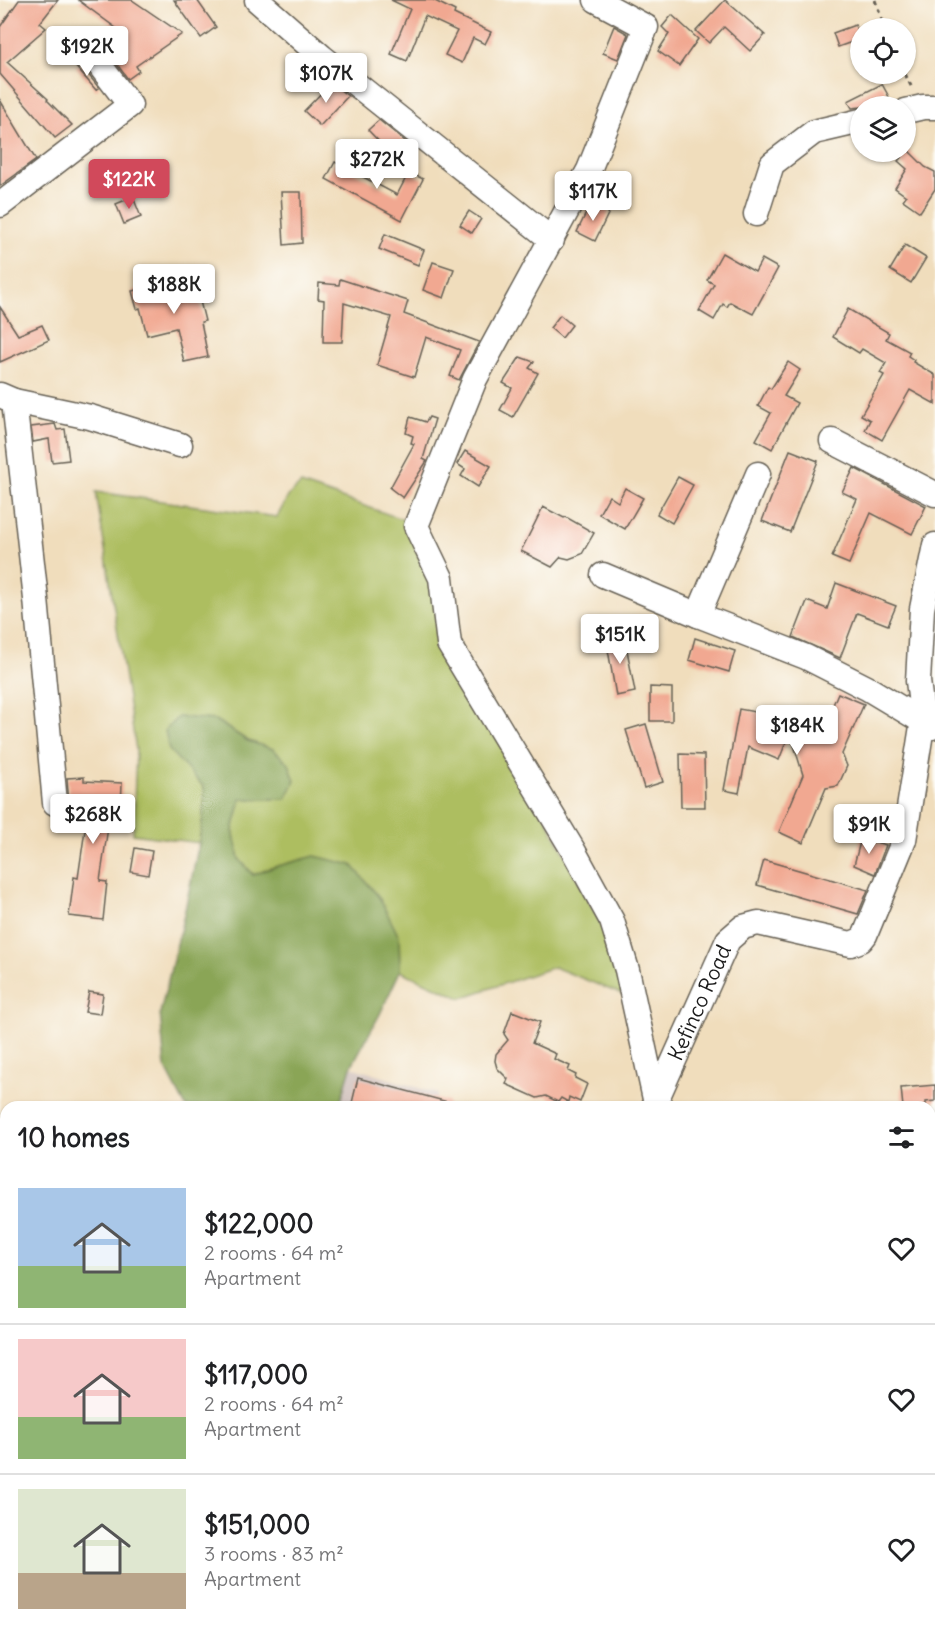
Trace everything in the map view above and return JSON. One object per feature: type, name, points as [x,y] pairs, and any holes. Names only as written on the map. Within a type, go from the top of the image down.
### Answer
[{"type":"street","points":[[257,0],[322,57],[552,240]]},
{"type":"street","points":[[596,0],[646,27],[589,170],[475,379],[416,525],[441,578],[449,644],[573,850],[612,921],[627,970],[654,1101]]},
{"type":"street","points":[[0,205],[130,105],[85,46]]},
{"type":"street","points":[[916,108],[935,107]]},
{"type":"street","points":[[756,214],[772,164],[814,132],[850,124]]},
{"type":"street","points":[[55,803],[34,576],[7,398],[90,417],[180,445]]},
{"type":"street","points":[[832,441],[935,494]]},
{"type":"street","points":[[698,615],[758,474]]},
{"type":"street","name":"Kefinco Road","points":[[655,1101],[728,940],[743,927],[758,923],[851,944],[866,935],[904,840],[929,725],[918,681],[935,545]]},
{"type":"street","points":[[603,575],[806,657],[867,688],[929,725]]},
{"type":"path","points":[[874,0],[881,18]]},
{"type":"shaded area","points":[[351,1067],[438,1094],[436,1101],[341,1101]]},
{"type":"green space","points":[[301,484],[425,527],[456,643],[641,1002],[554,967],[461,998],[400,971],[399,937],[274,867],[254,875],[239,859],[233,830],[241,799],[285,799],[273,749],[248,741],[215,720],[187,768],[204,787],[199,843],[133,834],[136,750],[96,492],[277,517],[289,495]]},
{"type":"green space","points":[[178,717],[215,720],[248,741],[273,749],[289,764],[295,781],[286,799],[241,799],[233,830],[239,859],[253,875],[315,856],[352,865],[379,897],[399,937],[400,971],[351,1067],[341,1101],[183,1101],[165,1067],[160,1013],[199,843],[204,787],[169,750],[165,730]]},
{"type":"building","points":[[19,0],[58,0],[40,23],[46,28],[7,62],[48,99],[72,125],[55,138],[0,74],[0,27]]},
{"type":"building","points":[[78,0],[132,0],[182,34],[136,66],[139,71],[128,79],[104,47],[124,34]]},
{"type":"building","points":[[174,0],[197,0],[216,27],[201,38]]},
{"type":"building","points":[[391,0],[433,0],[455,11],[454,14],[491,32],[485,44],[473,38],[462,63],[445,55],[457,31],[425,16],[407,61],[391,54],[410,9]]},
{"type":"building","points":[[725,0],[765,35],[750,51],[724,27],[709,43],[696,31]]},
{"type":"building","points":[[672,15],[698,39],[679,66],[658,51],[669,34],[662,27]]},
{"type":"building","points":[[614,26],[628,34],[618,59],[603,53]]},
{"type":"building","points":[[850,27],[850,43],[838,47],[833,33]]},
{"type":"building","points":[[80,64],[99,88],[96,90],[76,67]]},
{"type":"building","points":[[331,83],[348,96],[320,126],[304,111]]},
{"type":"building","points":[[882,84],[888,96],[858,96]]},
{"type":"building","points":[[0,100],[36,160],[0,186]]},
{"type":"building","points":[[379,120],[406,142],[392,155],[368,130]]},
{"type":"building","points":[[916,158],[925,167],[935,172],[935,189],[920,212],[903,200],[906,196],[895,188],[907,169],[899,162],[916,162]]},
{"type":"building","points":[[335,162],[397,195],[409,172],[423,179],[402,220],[326,179]]},
{"type":"building","points":[[281,192],[301,192],[302,243],[284,245]]},
{"type":"building","points":[[133,197],[141,217],[124,224],[116,204]]},
{"type":"building","points":[[591,203],[609,212],[595,241],[577,232]]},
{"type":"building","points":[[469,211],[481,219],[472,233],[460,225]]},
{"type":"building","points":[[385,234],[424,250],[418,265],[379,249]]},
{"type":"building","points":[[905,245],[926,258],[911,283],[890,270]]},
{"type":"building","points":[[722,253],[755,272],[762,259],[778,268],[753,314],[730,302],[727,307],[723,304],[714,320],[699,311],[714,284],[707,280]]},
{"type":"building","points":[[433,262],[454,269],[444,298],[423,290]]},
{"type":"building","points":[[189,276],[197,302],[200,301],[205,321],[201,322],[208,357],[184,362],[176,328],[147,335],[140,308],[137,309],[132,291]]},
{"type":"building","points":[[340,279],[408,301],[404,314],[479,342],[459,380],[450,376],[460,350],[426,337],[414,377],[377,365],[391,317],[344,303],[342,342],[323,342],[324,300],[318,299],[319,283],[339,285]]},
{"type":"building","points":[[0,307],[18,335],[42,325],[49,340],[0,362]]},
{"type":"building","points":[[848,309],[889,333],[886,339],[910,352],[908,356],[914,360],[913,362],[935,375],[935,404],[910,390],[882,440],[865,430],[870,420],[861,415],[884,375],[880,373],[886,363],[862,349],[859,353],[833,337]]},
{"type":"building","points":[[560,315],[572,325],[562,338],[550,328]]},
{"type":"building","points":[[520,357],[534,362],[529,368],[538,373],[513,417],[500,410],[512,388],[503,383]]},
{"type":"building","points":[[788,362],[800,370],[784,396],[797,403],[772,449],[756,440],[771,413],[758,406],[768,387],[771,389]]},
{"type":"building","points":[[410,417],[426,422],[429,417],[435,419],[423,459],[427,461],[403,498],[390,488],[414,444],[411,443],[413,436],[406,433]]},
{"type":"building","points":[[55,424],[57,430],[65,429],[69,460],[52,462],[49,439],[33,442],[31,427]]},
{"type":"building","points":[[790,450],[818,461],[790,532],[762,521]]},
{"type":"building","points":[[465,451],[491,466],[478,487],[461,476],[465,469],[457,464]]},
{"type":"building","points":[[854,468],[926,506],[912,534],[871,513],[849,564],[832,557],[857,499],[842,492]]},
{"type":"building","points":[[678,477],[693,485],[672,523],[657,514]]},
{"type":"building","points":[[625,488],[643,498],[625,529],[599,514],[609,496],[618,502]]},
{"type":"building","points":[[543,507],[594,533],[582,554],[569,559],[561,557],[552,567],[521,551]]},
{"type":"building","points":[[836,583],[896,606],[888,625],[857,613],[840,658],[793,637],[807,601],[827,609]]},
{"type":"building","points":[[624,634],[635,692],[616,696],[606,638]]},
{"type":"building","points":[[695,638],[735,651],[729,672],[689,660]]},
{"type":"building","points":[[650,687],[672,688],[672,721],[650,721]]},
{"type":"building","points":[[838,693],[864,704],[842,754],[847,766],[838,786],[826,788],[803,843],[779,832],[803,775],[790,732],[779,760],[748,747],[739,793],[724,790],[739,709],[772,715],[774,711],[822,731]]},
{"type":"building","points":[[646,724],[663,782],[644,788],[626,730]]},
{"type":"building","points":[[680,754],[704,755],[705,807],[681,807]]},
{"type":"building","points":[[84,777],[84,781],[122,783],[121,808],[111,807],[100,881],[107,882],[103,920],[69,916],[74,877],[78,878],[89,802],[69,803],[67,778]]},
{"type":"building","points":[[861,838],[886,845],[875,874],[854,865]]},
{"type":"building","points":[[135,848],[152,851],[148,875],[131,872]]},
{"type":"building","points":[[764,860],[868,890],[858,914],[757,885]]},
{"type":"building","points":[[89,992],[103,994],[100,1014],[85,1012]]},
{"type":"building","points":[[512,1011],[540,1022],[532,1043],[556,1054],[554,1059],[570,1066],[568,1071],[576,1075],[575,1078],[587,1084],[580,1101],[569,1097],[568,1101],[561,1098],[556,1101],[546,1096],[537,1098],[506,1084],[508,1079],[497,1068],[495,1061],[496,1054],[508,1040],[504,1034]]},
{"type":"building","points":[[358,1078],[444,1101],[352,1101]]},
{"type":"building","points":[[935,1085],[935,1101],[902,1101],[901,1088]]}]
